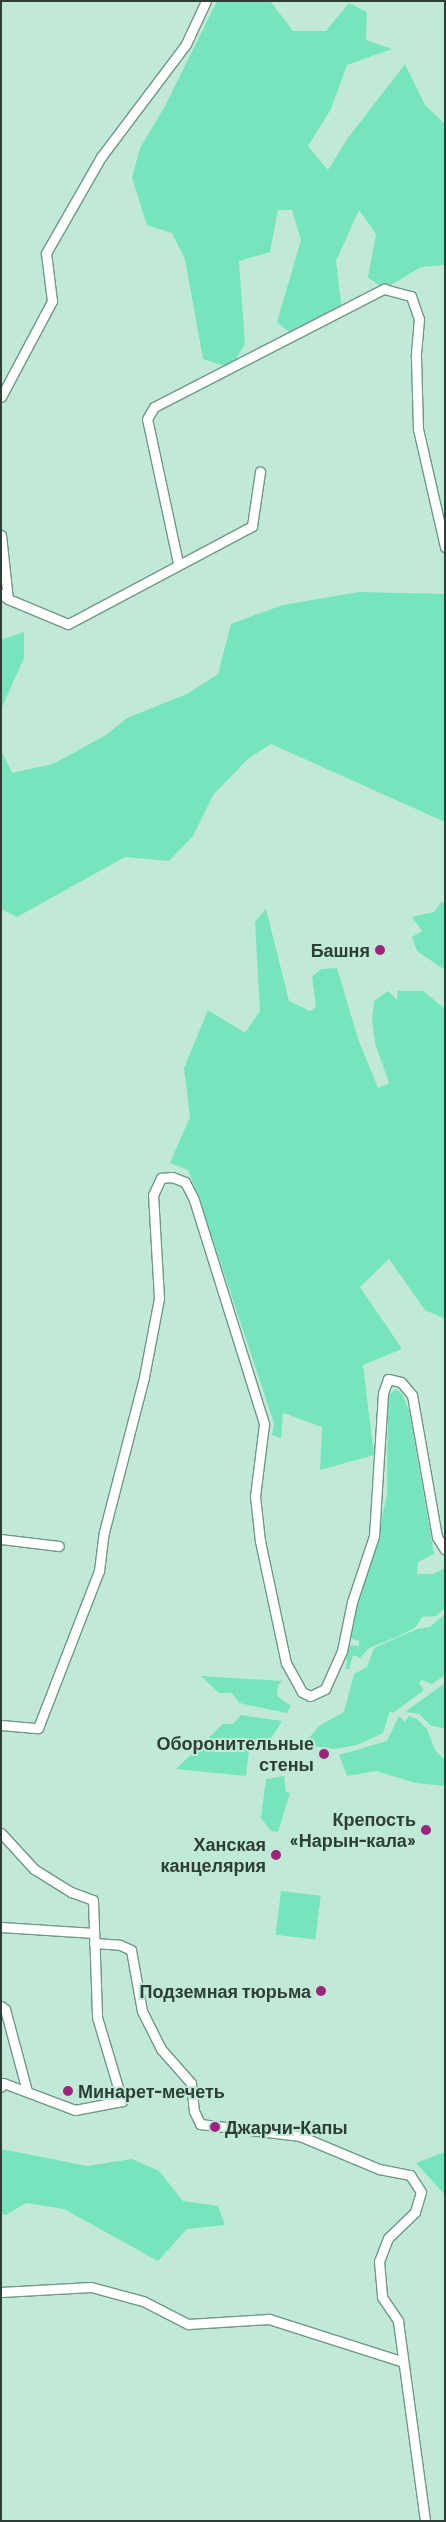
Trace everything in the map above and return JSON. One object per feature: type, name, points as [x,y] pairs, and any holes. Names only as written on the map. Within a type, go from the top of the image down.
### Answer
[{"type":"street","points":[[1,397],[52,301],[46,253],[101,158],[186,44],[206,1]]},
{"type":"street","points":[[178,563],[147,419],[154,408],[384,289],[411,296],[419,320],[416,357],[418,429],[445,548]]},
{"type":"street","points":[[1,535],[4,596],[68,624],[178,563],[252,526],[260,472]]},
{"type":"street","points":[[1,1725],[38,1728],[99,1571],[104,1532],[144,1377],[159,1298],[154,1195],[161,1178],[172,1177],[185,1182],[194,1200],[264,1424],[255,1496],[260,1540],[286,1663],[302,1692],[310,1696],[326,1689],[342,1651],[352,1602],[374,1536],[383,1393],[388,1379],[401,1382],[412,1395],[437,1537],[445,1550]]},
{"type":"street","points":[[1,1538],[60,1546]]},
{"type":"street","points":[[1,1833],[34,1869],[71,1892],[93,1900],[97,2017],[122,2101],[75,2110],[3,2083],[1,2087]]},
{"type":"street","points":[[1,1928],[94,1932]]},
{"type":"street","points":[[94,1943],[120,1945],[131,1950],[142,2011],[161,2049],[190,2083],[194,2111],[200,2124],[300,2136],[378,2169],[410,2175],[421,2192],[415,2212],[388,2238],[379,2260],[382,2297],[398,2321],[401,2361],[425,2521]]},
{"type":"street","points":[[1,2006],[5,2010],[27,2091]]},
{"type":"street","points":[[1,2292],[91,2287],[143,2301],[188,2324],[269,2319],[401,2361]]},
{"type":"green space","points":[[217,1],[270,1],[293,31],[326,31],[349,3],[367,12],[366,40],[392,49],[347,65],[331,109],[308,146],[328,170],[348,138],[405,64],[425,105],[445,124],[445,265],[421,267],[384,289],[368,277],[376,234],[359,210],[336,261],[342,311],[294,336],[277,322],[301,240],[292,210],[278,210],[270,252],[239,261],[245,344],[231,368],[203,359],[185,259],[172,233],[147,225],[132,178],[140,148],[165,106]]},
{"type":"green space","points":[[359,592],[445,594],[445,822],[271,744],[249,758],[213,795],[193,836],[169,861],[125,857],[17,917],[1,909],[1,750],[12,773],[53,764],[106,735],[127,718],[187,694],[218,674],[231,624],[283,605]]},
{"type":"green space","points":[[24,632],[24,658],[1,709],[1,640]]},
{"type":"green space","points":[[441,902],[445,903],[445,970],[417,951],[412,937],[422,931],[412,917],[434,912]]},
{"type":"green space","points":[[266,909],[289,1001],[310,1011],[316,1007],[312,977],[321,969],[337,968],[358,1039],[378,1088],[389,1083],[375,1043],[372,1019],[374,1001],[388,991],[397,1000],[398,991],[423,991],[445,1009],[445,1319],[425,1310],[389,1259],[360,1287],[402,1349],[363,1365],[374,1455],[320,1470],[322,1427],[283,1413],[281,1438],[272,1435],[274,1423],[198,1195],[188,1170],[170,1163],[190,1117],[184,1068],[208,1010],[245,1033],[260,1011],[255,922]]},
{"type":"green space","points":[[396,1389],[402,1394],[409,1410],[434,1554],[418,1562],[417,1574],[433,1574],[445,1568],[445,1608],[436,1616],[422,1617],[416,1627],[397,1637],[369,1648],[360,1658],[353,1655],[349,1669],[346,1669],[348,1645],[359,1646],[359,1641],[350,1638],[355,1602],[378,1537],[387,1494],[388,1396]]},
{"type":"green space","points":[[445,1614],[445,1675],[432,1684],[422,1680],[419,1683],[424,1690],[393,1713],[390,1711],[383,1733],[357,1745],[335,1749],[303,1745],[319,1726],[344,1712],[354,1674],[367,1667],[374,1648],[417,1629],[430,1627]]},
{"type":"green space","points":[[201,1676],[282,1681],[278,1685],[277,1696],[291,1706],[287,1713],[239,1703],[232,1693],[219,1693]]},
{"type":"green space","points":[[445,1683],[445,1729],[430,1725],[419,1714],[405,1712]]},
{"type":"green space","points":[[241,1715],[282,1721],[263,1751],[249,1749],[246,1776],[176,1769],[223,1724],[233,1724]]},
{"type":"green space","points":[[399,1716],[405,1722],[409,1716],[417,1719],[427,1729],[435,1750],[445,1760],[445,1786],[416,1783],[376,1771],[347,1776],[339,1755],[387,1741]]},
{"type":"green space","points":[[284,1776],[286,1792],[290,1793],[278,1832],[271,1831],[261,1818],[266,1779]]},
{"type":"green space","points":[[281,1891],[321,1896],[315,1940],[276,1935]]},
{"type":"green space","points":[[1,2149],[87,2166],[132,2159],[159,2171],[183,2201],[218,2206],[225,2225],[187,2229],[158,2261],[64,2209],[26,2203],[6,2215],[1,2214]]},
{"type":"green space","points":[[445,2152],[445,2195],[416,2163]]},
{"type":"place","name":"Башня","points":[[380,950]]},
{"type":"place","name":"Оборонительные стены","points":[[324,1754]]},
{"type":"place","name":"Крепость «Нарын-кала»","points":[[426,1830]]},
{"type":"place","name":"Ханская канцелярия","points":[[276,1855]]},
{"type":"place","name":"Подземная тюрьма","points":[[321,1991]]},
{"type":"place","name":"Минарет-мечеть","points":[[68,2091]]},
{"type":"place","name":"Джарчи-Капы","points":[[215,2127]]}]
